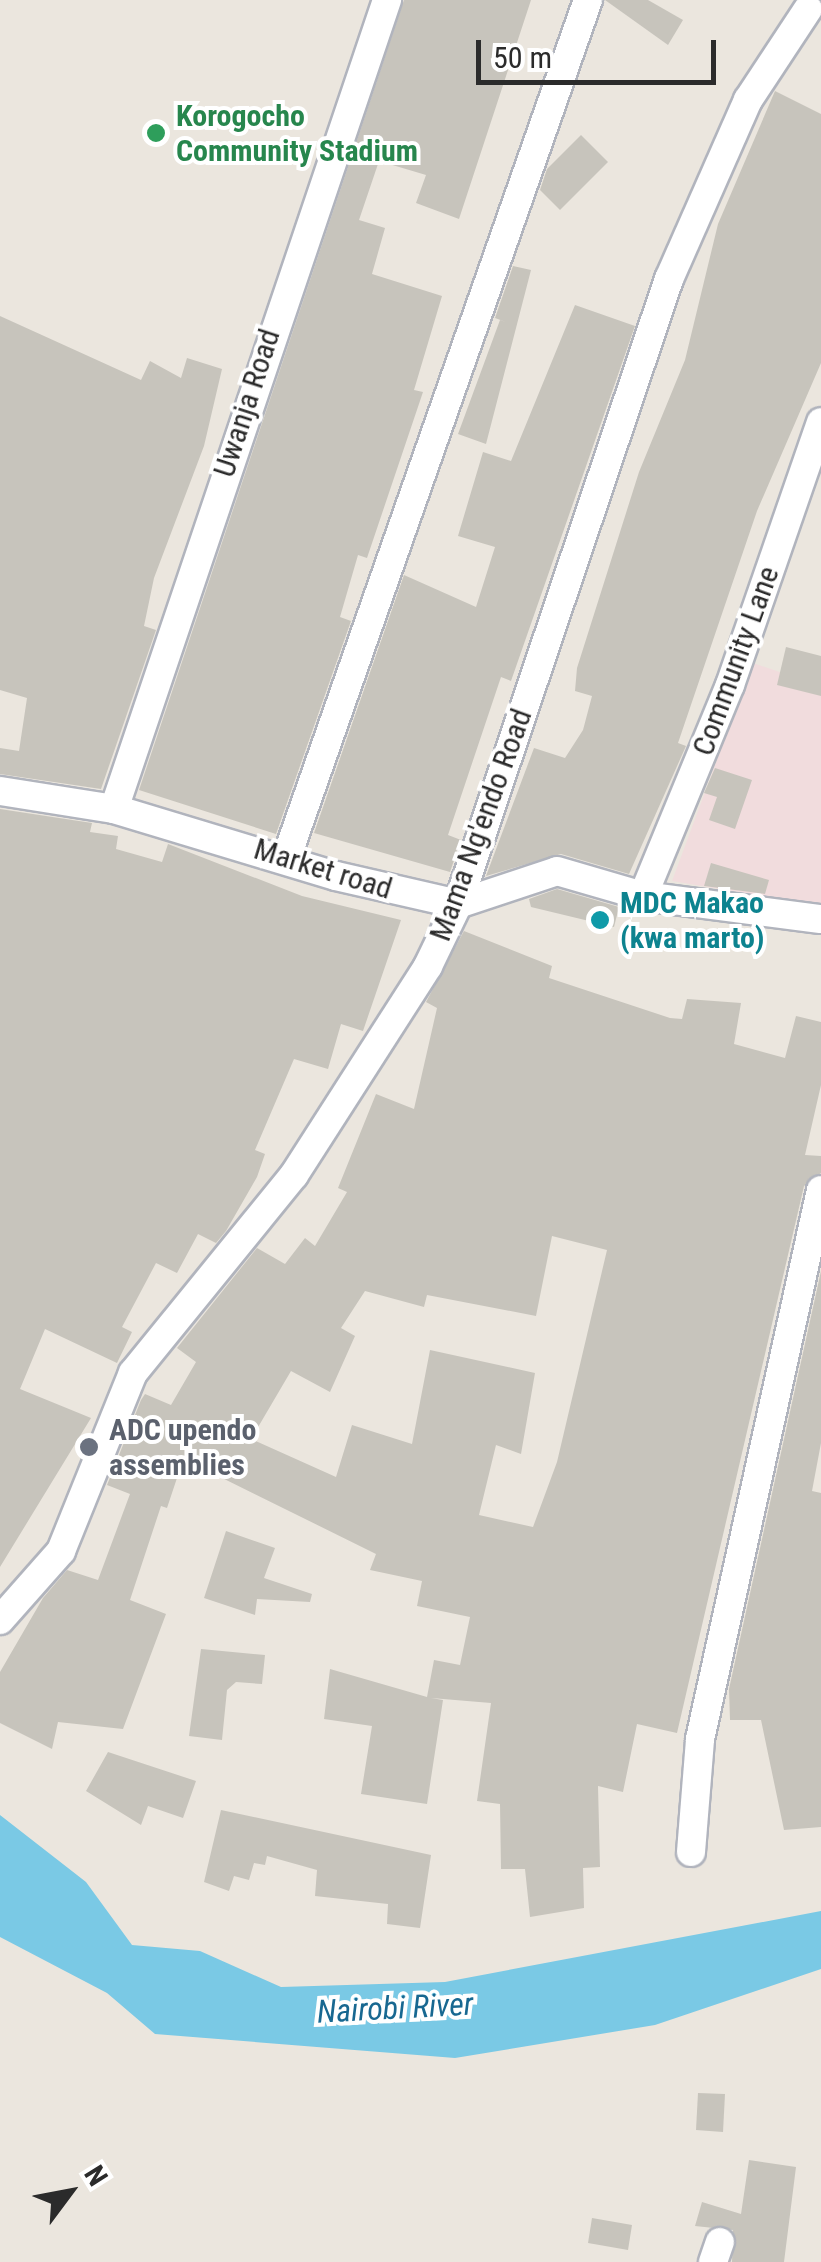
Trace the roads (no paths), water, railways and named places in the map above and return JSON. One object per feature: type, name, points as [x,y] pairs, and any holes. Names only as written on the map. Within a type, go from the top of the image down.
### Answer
[{"type":"street","name":"Uwanja Road","points":[[114,808],[388,0]]},
{"type":"street","points":[[287,856],[588,0]]},
{"type":"street","name":"Mama Ng'endo Road","points":[[0,1620],[61,1552],[133,1373],[294,1175],[413,996],[458,904],[669,279],[748,100],[808,9]]},
{"type":"street","name":"Community Lane","points":[[643,896],[730,685],[821,422]]},
{"type":"street","name":"Market road","points":[[0,792],[114,808],[287,856],[336,876],[458,904]]},
{"type":"street","points":[[458,904],[557,871],[643,896],[821,920]]},
{"type":"street","points":[[691,1852],[700,1739],[821,1190]]},
{"type":"water","name":"Nairobi River","points":[[0,1815],[86,1882],[132,1945],[200,1951],[281,1987],[445,1982],[821,1911],[821,1969],[655,2025],[455,2058],[155,2034],[107,1993],[0,1937]]},
{"type":"place","name":"Korogocho Community Stadium","points":[[156,133]]},
{"type":"place","name":"MDC Makao (kwa marto)","points":[[600,920]]},
{"type":"place","name":"ADC upendo assemblies","points":[[89,1447]]}]
